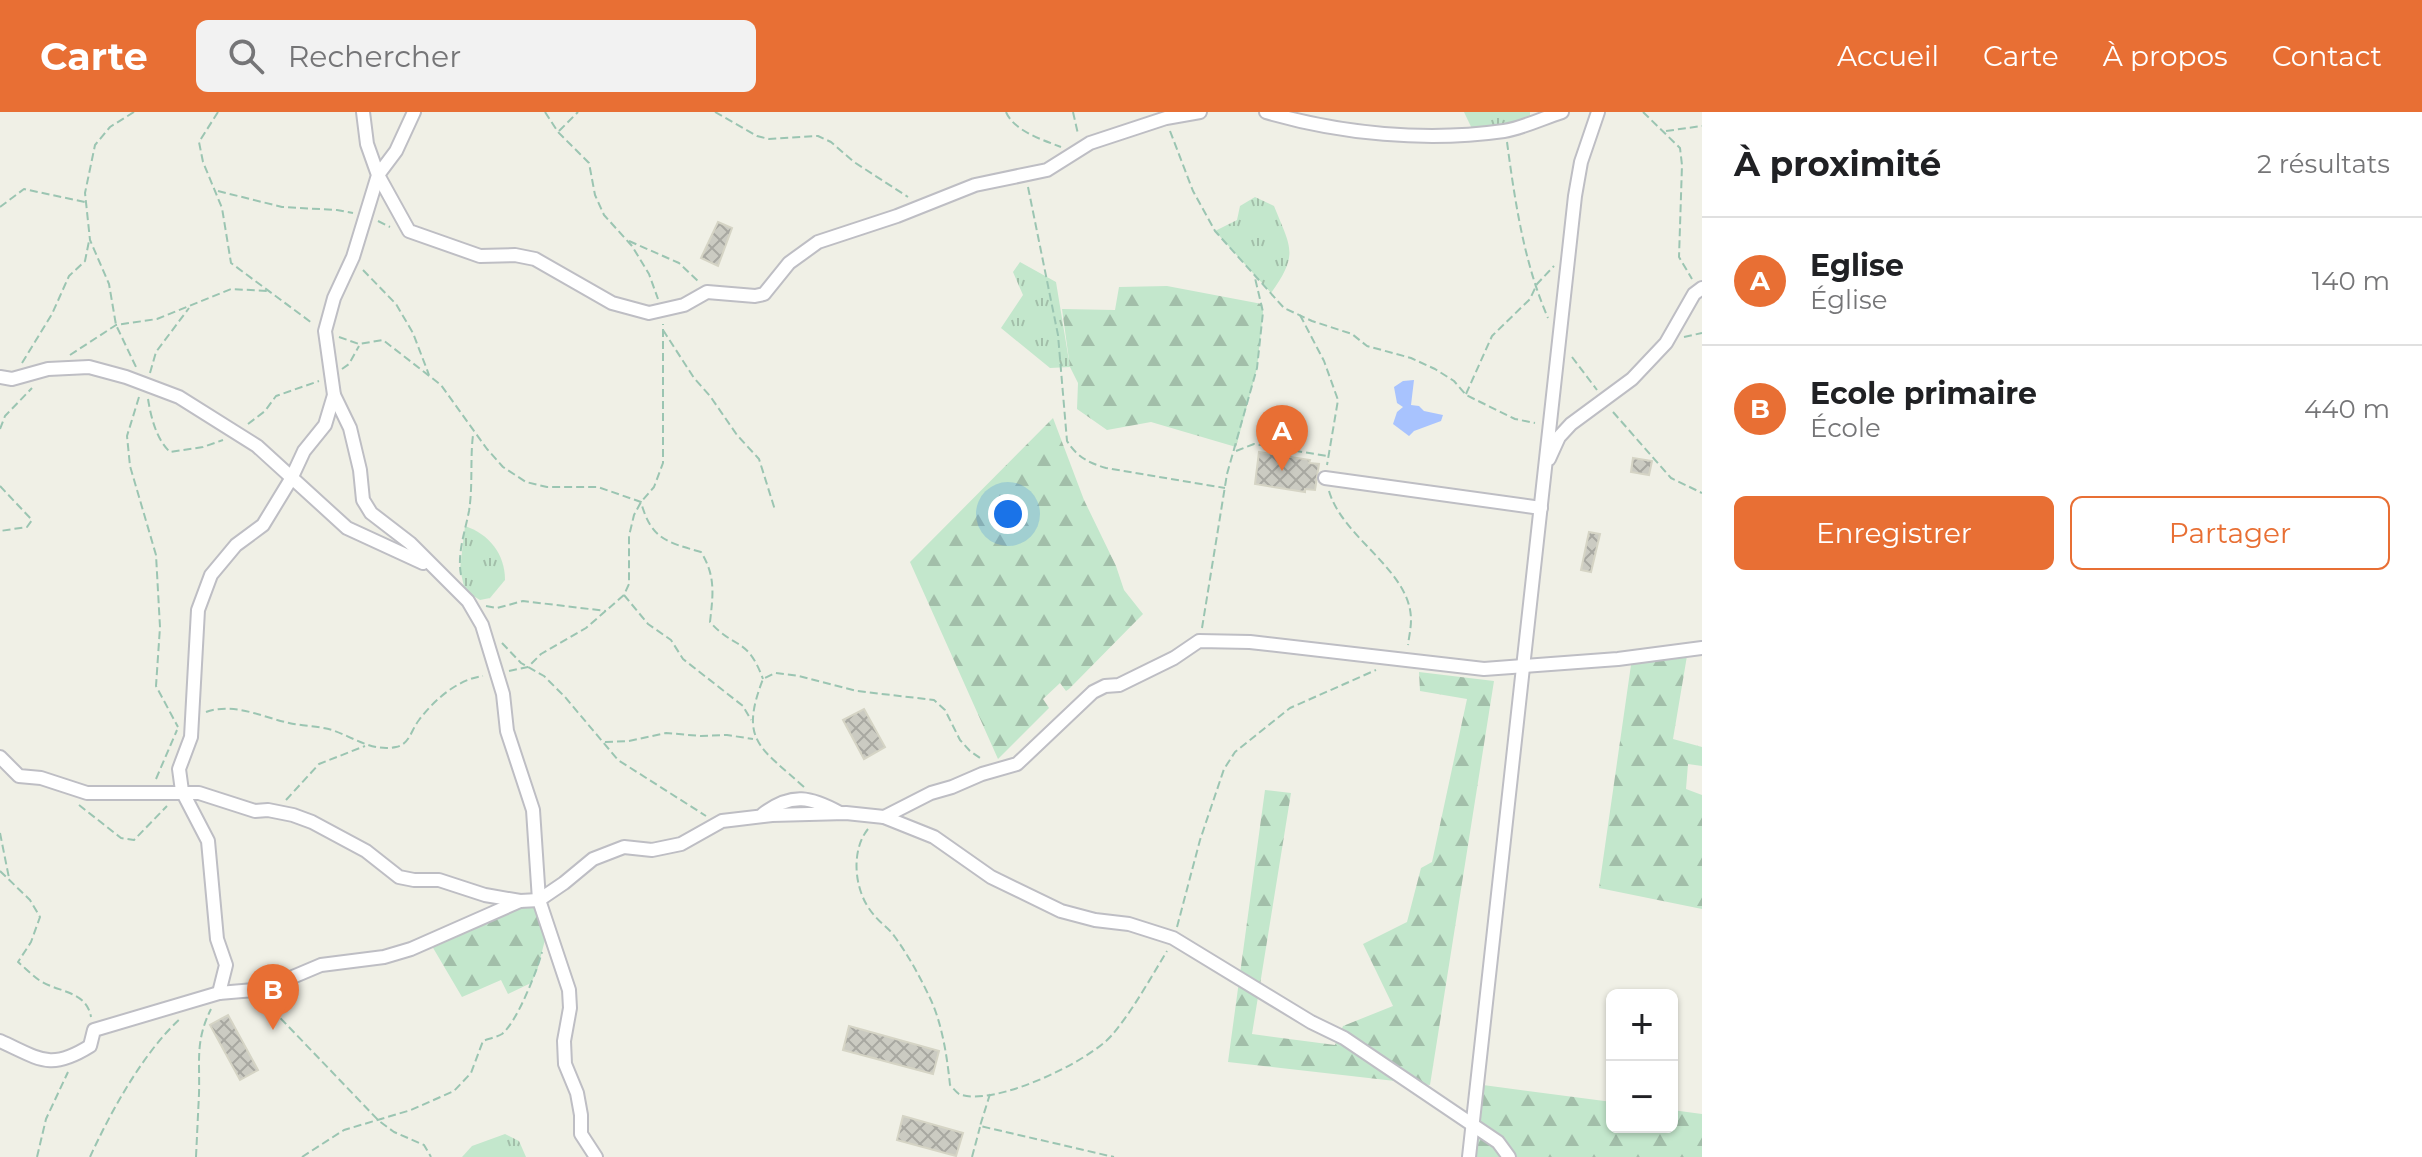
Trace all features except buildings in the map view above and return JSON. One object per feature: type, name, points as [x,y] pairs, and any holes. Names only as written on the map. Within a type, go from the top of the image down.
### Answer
[{"type":"street","points":[[363,112],[367,144],[378,175],[409,231],[480,256],[515,255],[535,259],[612,303],[649,313],[684,305],[707,292],[764,294],[795,258],[818,242],[975,185],[1047,170],[1090,143],[1166,118],[1200,112]]},
{"type":"street","points":[[219,993],[226,965],[217,939],[208,841],[182,791],[179,769],[191,737],[198,610],[211,575],[236,545],[263,525],[304,451],[325,425],[334,395],[325,331],[334,298],[353,257],[378,175],[396,151],[414,112]]},
{"type":"street","points":[[1266,112],[1294,120],[1394,135],[1506,131],[1562,112]]},
{"type":"street","points":[[1469,1157],[1568,250],[1581,162],[1598,112]]},
{"type":"street","points":[[1545,469],[1559,437],[1571,424],[1632,379],[1666,343],[1698,291]]},
{"type":"street","points":[[6,378],[48,369],[89,367],[179,397],[257,446],[347,528],[399,550],[433,569]]},
{"type":"street","points":[[334,395],[350,428],[363,500],[371,513],[410,543],[468,601],[482,625],[503,694],[507,731],[533,810],[539,900],[547,932],[569,990],[565,1064],[577,1093],[581,1134],[596,1157]]},
{"type":"street","points":[[1325,478],[1541,508]]},
{"type":"street","points":[[884,817],[931,793],[1017,764],[1093,692],[1105,686],[1119,685],[1174,658],[1199,641],[1250,642],[1484,669],[1618,659],[1702,648]]},
{"type":"street","points":[[0,757],[19,776],[41,778],[87,793],[149,795],[182,791],[199,793],[255,811],[293,815],[366,851],[399,877],[439,880],[485,895],[520,901],[539,900],[593,859],[624,847],[652,850],[681,844],[722,821],[772,815],[840,813],[884,817],[934,837],[991,877],[1061,911],[1095,920],[1129,924],[1173,938],[1311,1022],[1344,1038],[1498,1142],[1509,1157]]},
{"type":"street","points":[[757,819],[784,801],[797,799],[817,800],[840,813]]},
{"type":"street","points":[[0,1041],[51,1063],[70,1058],[90,1046],[94,1030],[219,993],[254,990],[276,984],[321,965],[384,957],[411,949],[520,901]]},
{"type":"path","points":[[134,112],[110,127],[95,145],[86,202],[90,240],[109,284],[116,325],[146,385],[151,418],[165,448],[170,452],[203,447],[236,434],[265,411],[276,396],[333,377],[349,364],[359,344]]},
{"type":"path","points":[[218,112],[199,142],[203,162],[216,190],[231,263],[301,317],[325,331],[359,344],[374,339],[383,340],[441,385],[503,467],[526,482],[547,487],[598,487],[641,502]]},
{"type":"path","points":[[149,795],[178,728],[193,717],[212,710],[241,709],[289,723],[330,730],[366,746],[397,747],[407,741],[419,719],[451,688],[468,678],[528,667],[541,654],[586,628],[624,595],[629,584],[629,536],[634,515],[654,487],[663,463],[662,311],[649,274],[626,239],[604,215],[595,195],[589,163],[558,132],[545,112]]},
{"type":"path","points":[[558,132],[578,112]]},
{"type":"path","points":[[715,112],[757,136],[769,139],[818,136],[923,205]]},
{"type":"path","points":[[1006,112],[1025,131],[1078,150],[1073,112]]},
{"type":"path","points":[[1643,112],[1680,148],[1679,257],[1698,291]]},
{"type":"path","points":[[1166,118],[1193,191],[1215,231],[1284,308],[1352,334],[1367,346],[1411,358],[1435,369],[1454,381],[1466,395],[1515,419],[1550,427]]},
{"type":"path","points":[[1665,131],[1702,126]]},
{"type":"path","points":[[1506,131],[1515,199],[1535,288],[1558,341],[1671,478],[1702,493]]},
{"type":"path","points":[[1025,175],[1058,335],[1067,441],[1074,452],[1088,462],[1106,468],[1225,488]]},
{"type":"path","points":[[0,207],[24,189],[86,202]]},
{"type":"path","points":[[216,190],[282,207],[337,210],[409,231]]},
{"type":"path","points":[[626,239],[679,263],[694,275],[707,292]]},
{"type":"path","points":[[6,378],[52,314],[69,276],[85,261],[90,240]]},
{"type":"path","points":[[1466,395],[1492,336],[1530,299],[1535,288],[1568,250]]},
{"type":"path","points":[[353,257],[396,304],[413,333],[429,376]]},
{"type":"path","points":[[1199,641],[1225,488],[1257,368],[1263,312],[1255,277]]},
{"type":"path","points":[[0,429],[5,416],[48,369],[116,325],[157,319],[231,289],[269,292]]},
{"type":"path","points":[[178,728],[156,686],[160,627],[156,555],[130,466],[127,436],[156,352],[189,308]]},
{"type":"path","points":[[663,330],[694,378],[759,459],[775,510]]},
{"type":"path","points":[[474,432],[469,464],[469,509],[460,569],[468,601],[497,608],[523,601],[607,611]]},
{"type":"path","points":[[1234,451],[1254,444],[1328,456]]},
{"type":"path","points":[[0,486],[32,520],[27,527],[0,531]]},
{"type":"path","points":[[641,502],[646,522],[658,536],[701,552],[710,566],[714,587],[710,622],[717,630],[745,646],[755,657],[763,679],[751,721]]},
{"type":"path","points":[[624,595],[648,624],[671,640],[683,659],[743,706],[751,721],[754,739]]},
{"type":"path","points":[[482,625],[528,667],[544,676],[618,760],[701,814],[722,821]]},
{"type":"path","points":[[884,817],[861,837],[856,857],[861,888],[871,913],[892,932],[931,999],[947,1057],[950,1085],[960,1094],[990,1094],[1018,1089],[1090,1055],[1111,1036],[1173,938],[1200,840],[1224,769],[1235,752],[1290,708],[1379,669]]},
{"type":"path","points":[[763,679],[775,673],[857,691],[934,700],[945,710],[960,740],[997,770]]},
{"type":"path","points":[[604,743],[666,733],[754,739],[817,800]]},
{"type":"path","points":[[268,810],[290,797],[319,764],[366,746]]},
{"type":"path","points":[[59,784],[96,820],[121,838],[134,840],[182,791]]},
{"type":"path","points":[[0,833],[9,880]]},
{"type":"path","points":[[0,871],[30,900],[40,917],[31,942],[18,962],[41,981],[77,995],[90,1011],[94,1030]]},
{"type":"path","points":[[302,1157],[344,1130],[379,1121],[454,1091],[465,1082],[483,1041],[502,1034],[515,1014],[537,971],[547,932]]},
{"type":"path","points":[[254,990],[379,1121],[394,1132],[424,1145],[431,1157]]},
{"type":"path","points":[[196,1157],[197,1061],[201,1028],[219,993]]},
{"type":"path","points":[[90,1157],[108,1117],[162,1038]]},
{"type":"path","points":[[37,1157],[46,1119],[68,1071],[70,1058]]},
{"type":"path","points":[[972,1157],[990,1094]]},
{"type":"path","points":[[980,1126],[1114,1157]]},
{"type":"green space","points":[[1464,112],[1530,112],[1530,123],[1474,133]]},
{"type":"green space","points":[[1255,197],[1274,206],[1288,242],[1286,269],[1271,293],[1215,231],[1237,220],[1240,206]]},
{"type":"green space","points":[[1020,262],[1056,282],[1070,367],[1050,368],[1001,328],[1023,295],[1013,272]]},
{"type":"green space","points":[[1167,286],[1262,304],[1257,368],[1236,447],[1151,422],[1107,430],[1077,409],[1078,383],[1070,367],[1062,309],[1115,310],[1119,287]]},
{"type":"green space","points":[[1053,418],[1084,500],[1116,566],[1124,590],[1143,614],[1069,689],[1066,691],[1060,683],[1043,699],[1049,708],[998,759],[910,562]]},
{"type":"green space","points":[[465,526],[488,540],[502,562],[505,580],[490,598],[480,600],[465,591],[460,569]]},
{"type":"green space","points":[[1688,650],[1673,739],[1702,747],[1702,766],[1688,764],[1686,789],[1702,795],[1702,909],[1599,888],[1632,658]]},
{"type":"green space","points":[[1419,672],[1494,681],[1430,1085],[1228,1062],[1265,790],[1291,793],[1252,1034],[1335,1045],[1343,1026],[1393,1006],[1363,944],[1407,922],[1421,868],[1432,862],[1467,699],[1420,691]]},
{"type":"green space","points":[[539,900],[547,932],[531,983],[508,994],[501,980],[462,997],[429,941]]},
{"type":"green space","points":[[1483,1085],[1606,1101],[1606,1133],[1678,1133],[1678,1111],[1702,1114],[1702,1157],[1473,1157]]},
{"type":"green space","points":[[505,1134],[519,1141],[526,1157],[462,1157],[472,1146]]},
{"type":"water","points":[[1414,380],[1411,405],[1443,415],[1441,421],[1414,431],[1409,436],[1393,424],[1397,412],[1403,407],[1397,403],[1394,387],[1403,381]]},
{"type":"place","name":"Eglise","points":[[1282,471]]},
{"type":"place","name":"Ecole primaire","points":[[273,1030]]}]
